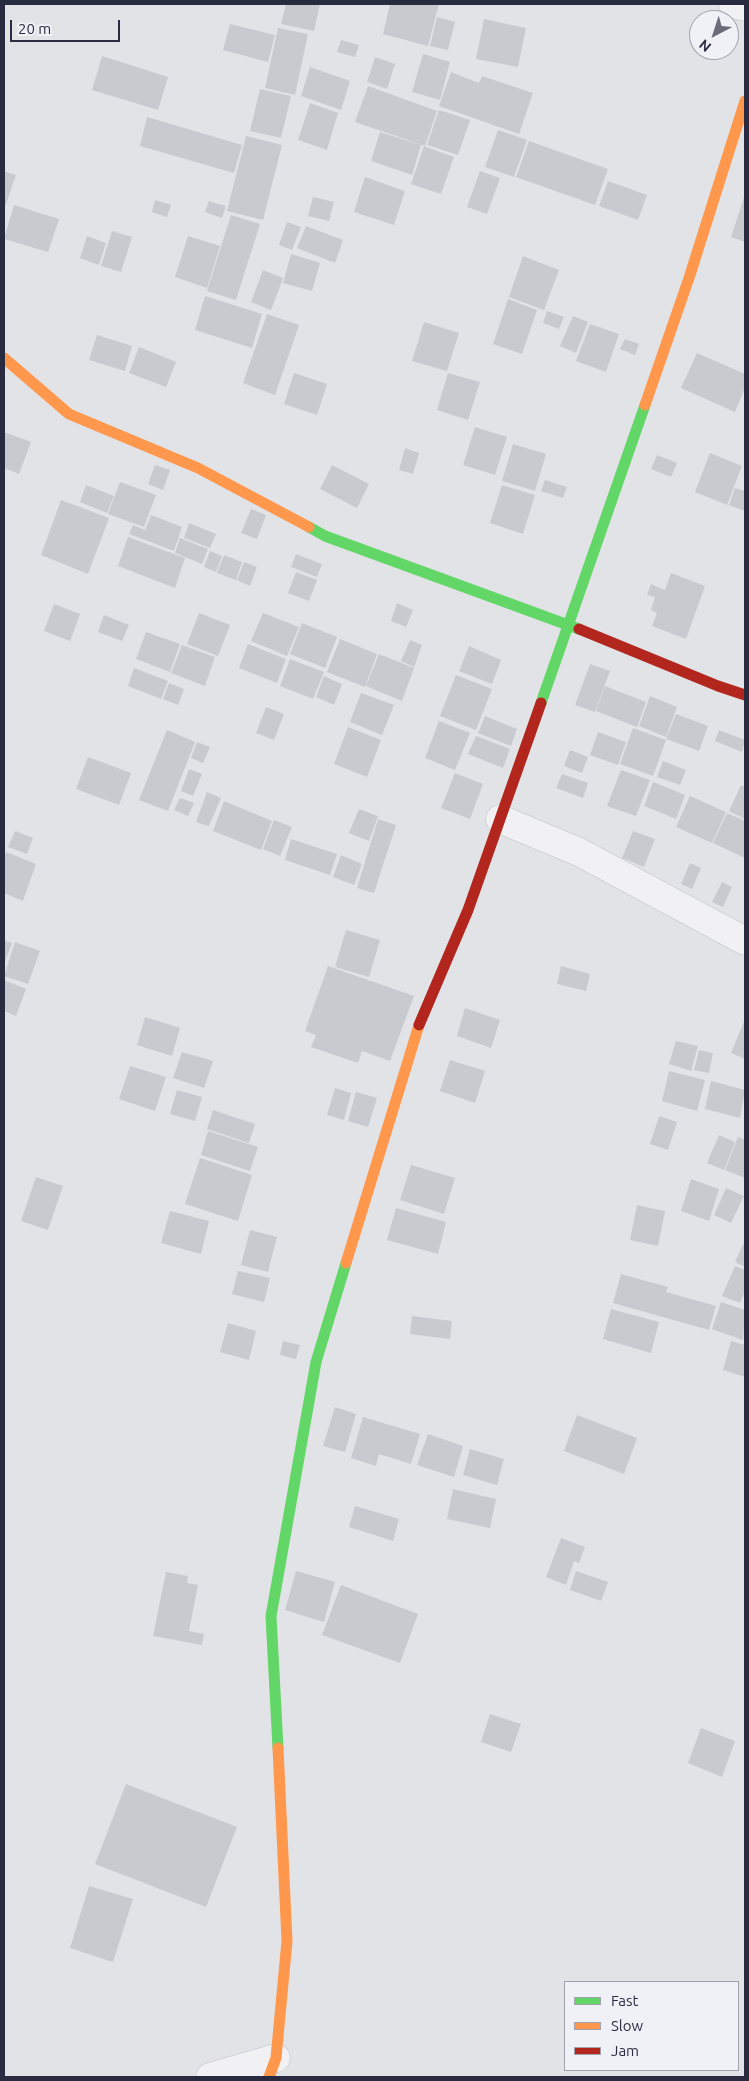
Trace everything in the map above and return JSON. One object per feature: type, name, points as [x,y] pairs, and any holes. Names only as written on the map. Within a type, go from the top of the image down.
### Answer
[{"type":"street","points":[[733,4],[745,7]]},
{"type":"street","points":[[210,2077],[272,2068],[287,1941],[271,1616],[316,1362],[414,1037],[468,910],[689,278],[745,101]]},
{"type":"street","points":[[4,358],[69,414],[198,468],[325,536],[568,624],[745,696]]},
{"type":"street","points":[[500,819],[579,852],[745,941]]},
{"type":"building","points":[[286,4],[320,4],[314,31],[281,24]]},
{"type":"building","points":[[390,4],[439,4],[428,46],[383,34]]},
{"type":"building","points":[[437,17],[455,22],[448,50],[430,46]]},
{"type":"building","points":[[484,19],[526,28],[518,67],[476,59]]},
{"type":"building","points":[[230,24],[275,35],[268,62],[223,50]]},
{"type":"building","points":[[278,28],[308,34],[295,95],[265,88]]},
{"type":"building","points":[[341,40],[359,45],[355,57],[337,52]]},
{"type":"building","points":[[423,54],[450,62],[440,100],[412,92]]},
{"type":"building","points":[[102,56],[168,77],[158,110],[92,90]]},
{"type":"building","points":[[375,57],[395,64],[387,89],[367,82]]},
{"type":"building","points":[[310,67],[350,81],[341,110],[301,96]]},
{"type":"building","points":[[451,72],[479,83],[482,76],[533,93],[519,134],[439,106]]},
{"type":"building","points":[[368,86],[437,111],[425,146],[355,122]]},
{"type":"building","points":[[260,89],[291,96],[281,138],[250,131]]},
{"type":"building","points":[[310,103],[338,113],[327,150],[298,140]]},
{"type":"building","points":[[439,110],[470,120],[458,155],[427,145]]},
{"type":"building","points":[[147,117],[242,145],[234,173],[140,146]]},
{"type":"building","points":[[498,130],[527,140],[514,177],[485,167]]},
{"type":"building","points":[[380,132],[421,145],[412,175],[371,161]]},
{"type":"building","points":[[246,136],[282,145],[263,220],[227,211]]},
{"type":"building","points":[[529,141],[608,169],[595,205],[516,177]]},
{"type":"building","points":[[424,146],[454,157],[441,194],[411,184]]},
{"type":"building","points":[[4,171],[16,175],[4,210]]},
{"type":"building","points":[[480,171],[500,178],[487,214],[467,207]]},
{"type":"building","points":[[365,177],[405,191],[394,225],[354,212]]},
{"type":"building","points":[[608,181],[647,195],[638,220],[599,206]]},
{"type":"building","points":[[745,194],[745,242],[731,237]]},
{"type":"building","points":[[313,197],[334,202],[329,221],[308,216]]},
{"type":"building","points":[[155,200],[171,205],[167,217],[152,212]]},
{"type":"building","points":[[209,201],[226,206],[222,218],[205,212]]},
{"type":"building","points":[[14,205],[59,219],[48,252],[4,239]]},
{"type":"building","points":[[231,215],[260,224],[236,300],[207,291]]},
{"type":"building","points":[[287,222],[301,227],[292,250],[279,245]]},
{"type":"building","points":[[306,226],[343,240],[335,263],[297,248]]},
{"type":"building","points":[[112,231],[132,237],[121,272],[101,266]]},
{"type":"building","points":[[87,236],[106,243],[99,265],[80,258]]},
{"type":"building","points":[[188,236],[220,246],[207,288],[175,277]]},
{"type":"building","points":[[291,254],[320,263],[312,291],[283,283]]},
{"type":"building","points":[[523,256],[559,270],[544,310],[509,297]]},
{"type":"building","points":[[263,270],[283,278],[271,310],[251,302]]},
{"type":"building","points":[[205,296],[262,314],[252,348],[195,330]]},
{"type":"building","points":[[508,299],[537,310],[522,354],[493,344]]},
{"type":"building","points":[[547,311],[564,317],[559,329],[543,323]]},
{"type":"building","points":[[267,314],[299,325],[275,395],[243,383]]},
{"type":"building","points":[[573,316],[588,322],[576,353],[560,346]]},
{"type":"building","points":[[424,322],[459,333],[447,371],[412,361]]},
{"type":"building","points":[[590,324],[619,334],[606,372],[576,361]]},
{"type":"building","points":[[97,335],[132,346],[125,371],[89,360]]},
{"type":"building","points":[[625,339],[639,344],[635,355],[620,349]]},
{"type":"building","points":[[139,347],[176,362],[166,387],[129,373]]},
{"type":"building","points":[[697,353],[745,374],[745,388],[735,412],[681,388]]},
{"type":"building","points":[[294,373],[327,384],[317,415],[284,404]]},
{"type":"building","points":[[448,373],[480,382],[468,420],[437,410]]},
{"type":"building","points":[[475,427],[507,437],[495,475],[463,465]]},
{"type":"building","points":[[4,432],[31,442],[19,474],[4,468]]},
{"type":"building","points":[[513,444],[546,454],[535,491],[502,481]]},
{"type":"building","points":[[405,448],[419,453],[413,474],[399,470]]},
{"type":"building","points":[[710,453],[742,466],[727,505],[695,492]]},
{"type":"building","points":[[657,455],[677,463],[671,477],[651,469]]},
{"type":"building","points":[[155,465],[170,470],[163,490],[148,484]]},
{"type":"building","points":[[332,465],[369,484],[357,508],[320,489]]},
{"type":"building","points":[[545,480],[567,487],[563,498],[541,491]]},
{"type":"building","points":[[120,482],[156,495],[144,527],[108,514]]},
{"type":"building","points":[[86,485],[114,496],[107,513],[80,502]]},
{"type":"building","points":[[502,485],[535,495],[523,534],[490,523]]},
{"type":"building","points":[[735,488],[745,491],[745,511],[729,505]]},
{"type":"building","points":[[61,500],[109,518],[88,574],[41,555]]},
{"type":"building","points":[[251,509],[266,515],[257,539],[241,533]]},
{"type":"building","points":[[151,515],[182,527],[174,551],[129,534],[133,525],[145,530]]},
{"type":"building","points":[[189,523],[216,534],[210,548],[184,538]]},
{"type":"building","points":[[128,537],[185,558],[175,588],[118,566]]},
{"type":"building","points":[[180,538],[208,549],[202,564],[175,553]]},
{"type":"building","points":[[210,551],[222,556],[216,572],[204,567]]},
{"type":"building","points":[[296,554],[322,564],[317,577],[291,567]]},
{"type":"building","points":[[224,555],[242,562],[236,580],[217,573]]},
{"type":"building","points":[[244,562],[257,567],[250,586],[237,580]]},
{"type":"building","points":[[296,572],[317,580],[309,601],[288,593]]},
{"type":"building","points":[[671,573],[705,586],[686,639],[652,626],[657,613],[651,610],[655,597],[647,595],[651,584],[665,590]]},
{"type":"building","points":[[397,603],[413,610],[406,627],[391,621]]},
{"type":"building","points":[[54,604],[80,614],[70,641],[44,631]]},
{"type":"building","points":[[199,613],[230,625],[218,656],[187,644]]},
{"type":"building","points":[[263,613],[299,627],[287,656],[251,641]]},
{"type":"building","points":[[104,615],[129,625],[122,641],[98,632]]},
{"type":"building","points":[[302,623],[337,637],[325,668],[290,654]]},
{"type":"building","points":[[146,632],[180,644],[170,672],[136,659]]},
{"type":"building","points":[[340,639],[377,654],[365,687],[327,672]]},
{"type":"building","points":[[410,640],[422,645],[414,667],[401,661]]},
{"type":"building","points":[[248,644],[286,659],[277,683],[239,668]]},
{"type":"building","points":[[182,645],[215,657],[205,686],[171,673]]},
{"type":"building","points":[[469,646],[501,660],[492,684],[459,671]]},
{"type":"building","points":[[379,654],[414,668],[402,701],[366,686]]},
{"type":"building","points":[[290,659],[324,672],[313,699],[280,686]]},
{"type":"building","points":[[590,664],[610,671],[595,712],[575,705]]},
{"type":"building","points":[[134,668],[168,681],[161,699],[128,686]]},
{"type":"building","points":[[456,675],[492,689],[476,730],[440,716]]},
{"type":"building","points":[[324,676],[342,684],[334,705],[316,697]]},
{"type":"building","points":[[169,683],[184,689],[178,705],[163,699]]},
{"type":"building","points":[[605,686],[646,702],[637,727],[596,711]]},
{"type":"building","points":[[361,693],[394,705],[382,735],[350,722]]},
{"type":"building","points":[[650,696],[677,707],[666,737],[639,726]]},
{"type":"building","points":[[266,707],[284,714],[274,740],[256,733]]},
{"type":"building","points":[[676,714],[708,726],[699,751],[666,739]]},
{"type":"building","points":[[485,716],[517,729],[511,746],[478,733]]},
{"type":"building","points":[[439,721],[470,733],[455,770],[425,758]]},
{"type":"building","points":[[348,727],[381,740],[367,777],[334,764]]},
{"type":"building","points":[[633,728],[666,740],[653,776],[620,764]]},
{"type":"building","points":[[167,730],[195,742],[168,811],[139,800]]},
{"type":"building","points":[[719,730],[745,740],[742,752],[715,741]]},
{"type":"building","points":[[598,732],[626,742],[618,765],[590,755]]},
{"type":"building","points":[[476,736],[510,749],[503,768],[468,754]]},
{"type":"building","points":[[197,742],[210,747],[203,763],[191,758]]},
{"type":"building","points":[[570,750],[588,757],[582,773],[564,766]]},
{"type":"building","points":[[88,757],[131,773],[119,805],[76,789]]},
{"type":"building","points":[[663,761],[686,770],[680,785],[657,777]]},
{"type":"building","points":[[189,769],[202,774],[193,796],[181,791]]},
{"type":"building","points":[[621,770],[650,780],[636,816],[607,806]]},
{"type":"building","points":[[455,773],[483,784],[470,819],[441,808]]},
{"type":"building","points":[[562,774],[588,783],[583,798],[556,788]]},
{"type":"building","points":[[653,782],[685,795],[676,819],[644,806]]},
{"type":"building","points":[[741,785],[745,787],[745,819],[729,811]]},
{"type":"building","points":[[207,792],[221,798],[209,826],[196,822]]},
{"type":"building","points":[[690,796],[726,812],[712,843],[676,827]]},
{"type":"building","points":[[180,798],[194,803],[188,816],[174,810]]},
{"type":"building","points":[[224,801],[272,821],[261,850],[213,831]]},
{"type":"building","points":[[359,809],[378,816],[369,841],[349,833]]},
{"type":"building","points":[[727,813],[745,821],[745,858],[713,843]]},
{"type":"building","points":[[378,819],[396,825],[374,893],[357,888]]},
{"type":"building","points":[[274,820],[292,827],[280,856],[263,849]]},
{"type":"building","points":[[15,831],[33,838],[27,854],[8,847]]},
{"type":"building","points":[[633,831],[655,839],[644,867],[622,858]]},
{"type":"building","points":[[291,839],[337,854],[330,875],[285,860]]},
{"type":"building","points":[[6,852],[36,864],[23,901],[4,893],[4,858]]},
{"type":"building","points":[[341,855],[362,864],[354,885],[333,877]]},
{"type":"building","points":[[690,863],[701,868],[692,889],[681,884]]},
{"type":"building","points":[[722,882],[732,887],[723,907],[712,902]]},
{"type":"building","points":[[346,930],[380,940],[369,977],[335,967]]},
{"type":"building","points":[[4,940],[12,943],[4,964]]},
{"type":"building","points":[[15,942],[40,951],[28,984],[4,976]]},
{"type":"building","points":[[328,966],[414,996],[390,1061],[362,1051],[358,1063],[311,1047],[316,1035],[305,1031]]},
{"type":"building","points":[[561,966],[590,974],[586,991],[557,984]]},
{"type":"building","points":[[4,980],[26,989],[16,1016],[4,1011]]},
{"type":"building","points":[[465,1008],[500,1020],[491,1048],[457,1036]]},
{"type":"building","points":[[145,1017],[180,1028],[172,1056],[137,1045]]},
{"type":"building","points":[[745,1019],[745,1059],[731,1053]]},
{"type":"building","points":[[676,1041],[698,1046],[691,1071],[669,1064]]},
{"type":"building","points":[[699,1050],[713,1053],[709,1073],[694,1070]]},
{"type":"building","points":[[182,1052],[213,1061],[204,1088],[173,1078]]},
{"type":"building","points":[[450,1060],[485,1071],[475,1103],[440,1091]]},
{"type":"building","points":[[130,1066],[166,1077],[155,1111],[119,1099]]},
{"type":"building","points":[[669,1071],[705,1080],[697,1111],[662,1101]]},
{"type":"building","points":[[711,1081],[745,1090],[740,1118],[705,1109]]},
{"type":"building","points":[[335,1088],[351,1093],[344,1120],[327,1115]]},
{"type":"building","points":[[177,1090],[202,1097],[195,1121],[170,1114]]},
{"type":"building","points":[[356,1092],[377,1098],[368,1127],[348,1121]]},
{"type":"building","points":[[213,1110],[255,1124],[249,1143],[207,1129]]},
{"type":"building","points":[[659,1116],[677,1122],[668,1150],[650,1144]]},
{"type":"building","points":[[208,1131],[258,1147],[250,1171],[201,1155]]},
{"type":"building","points":[[719,1135],[735,1142],[724,1170],[707,1163]]},
{"type":"building","points":[[738,1137],[745,1140],[745,1178],[725,1170]]},
{"type":"building","points":[[200,1158],[252,1175],[238,1221],[185,1204]]},
{"type":"building","points":[[411,1165],[455,1178],[444,1214],[400,1200]]},
{"type":"building","points":[[36,1177],[63,1186],[48,1230],[21,1221]]},
{"type":"building","points":[[691,1179],[719,1189],[709,1221],[681,1211]]},
{"type":"building","points":[[726,1188],[744,1196],[731,1223],[714,1215]]},
{"type":"building","points":[[637,1205],[665,1211],[658,1246],[630,1240]]},
{"type":"building","points":[[396,1208],[446,1222],[438,1254],[387,1240]]},
{"type":"building","points":[[170,1211],[209,1221],[201,1254],[161,1243]]},
{"type":"building","points":[[250,1230],[277,1237],[268,1272],[241,1265]]},
{"type":"building","points":[[743,1244],[745,1245],[745,1267],[735,1262]]},
{"type":"building","points":[[735,1266],[745,1270],[745,1291],[740,1303],[722,1296]]},
{"type":"building","points":[[238,1271],[270,1278],[264,1302],[232,1294]]},
{"type":"building","points":[[621,1274],[668,1287],[666,1292],[716,1306],[709,1330],[613,1303]]},
{"type":"building","points":[[721,1302],[745,1310],[743,1340],[712,1329]]},
{"type":"building","points":[[611,1309],[659,1322],[651,1353],[603,1339]]},
{"type":"building","points":[[412,1316],[452,1321],[450,1339],[410,1334]]},
{"type":"building","points":[[228,1323],[256,1331],[249,1360],[220,1352]]},
{"type":"building","points":[[283,1341],[300,1345],[296,1359],[280,1355]]},
{"type":"building","points":[[731,1341],[745,1345],[745,1377],[723,1370]]},
{"type":"building","points":[[335,1407],[356,1414],[345,1452],[323,1446]]},
{"type":"building","points":[[577,1415],[637,1438],[624,1474],[564,1451]]},
{"type":"building","points":[[363,1417],[420,1434],[411,1464],[379,1454],[376,1466],[351,1458]]},
{"type":"building","points":[[428,1434],[463,1446],[454,1477],[417,1465]]},
{"type":"building","points":[[470,1449],[504,1459],[497,1485],[463,1475]]},
{"type":"building","points":[[453,1489],[496,1499],[490,1528],[447,1519]]},
{"type":"building","points":[[355,1506],[399,1519],[393,1541],[349,1527]]},
{"type":"building","points":[[561,1538],[585,1547],[579,1563],[574,1561],[566,1585],[546,1577]]},
{"type":"building","points":[[296,1571],[335,1582],[324,1622],[285,1610]]},
{"type":"building","points":[[576,1571],[608,1582],[601,1601],[570,1590]]},
{"type":"building","points":[[166,1572],[188,1576],[187,1583],[198,1585],[189,1631],[204,1634],[202,1645],[153,1636]]},
{"type":"building","points":[[341,1585],[418,1614],[400,1663],[322,1635]]},
{"type":"building","points":[[490,1714],[521,1724],[511,1752],[481,1742]]},
{"type":"building","points":[[701,1728],[735,1741],[722,1777],[688,1763]]},
{"type":"building","points":[[126,1784],[237,1827],[206,1907],[95,1864]]},
{"type":"building","points":[[89,1886],[133,1899],[113,1962],[70,1948]]},
{"type":"traffic: fast","points":[[541,703],[645,405]]},
{"type":"traffic: fast","points":[[309,527],[325,536],[579,629]]},
{"type":"traffic: fast","points":[[278,1748],[271,1616],[316,1362],[346,1263]]},
{"type":"traffic: slow","points":[[645,405],[689,278],[745,101]]},
{"type":"traffic: slow","points":[[4,358],[69,414],[198,468],[309,527]]},
{"type":"traffic: slow","points":[[346,1263],[419,1025]]},
{"type":"traffic: slow","points":[[269,2077],[276,2058],[287,1941],[278,1748]]},
{"type":"traffic: jam","points":[[579,629],[718,686],[745,695]]},
{"type":"traffic: jam","points":[[419,1025],[468,910],[541,703]]}]
